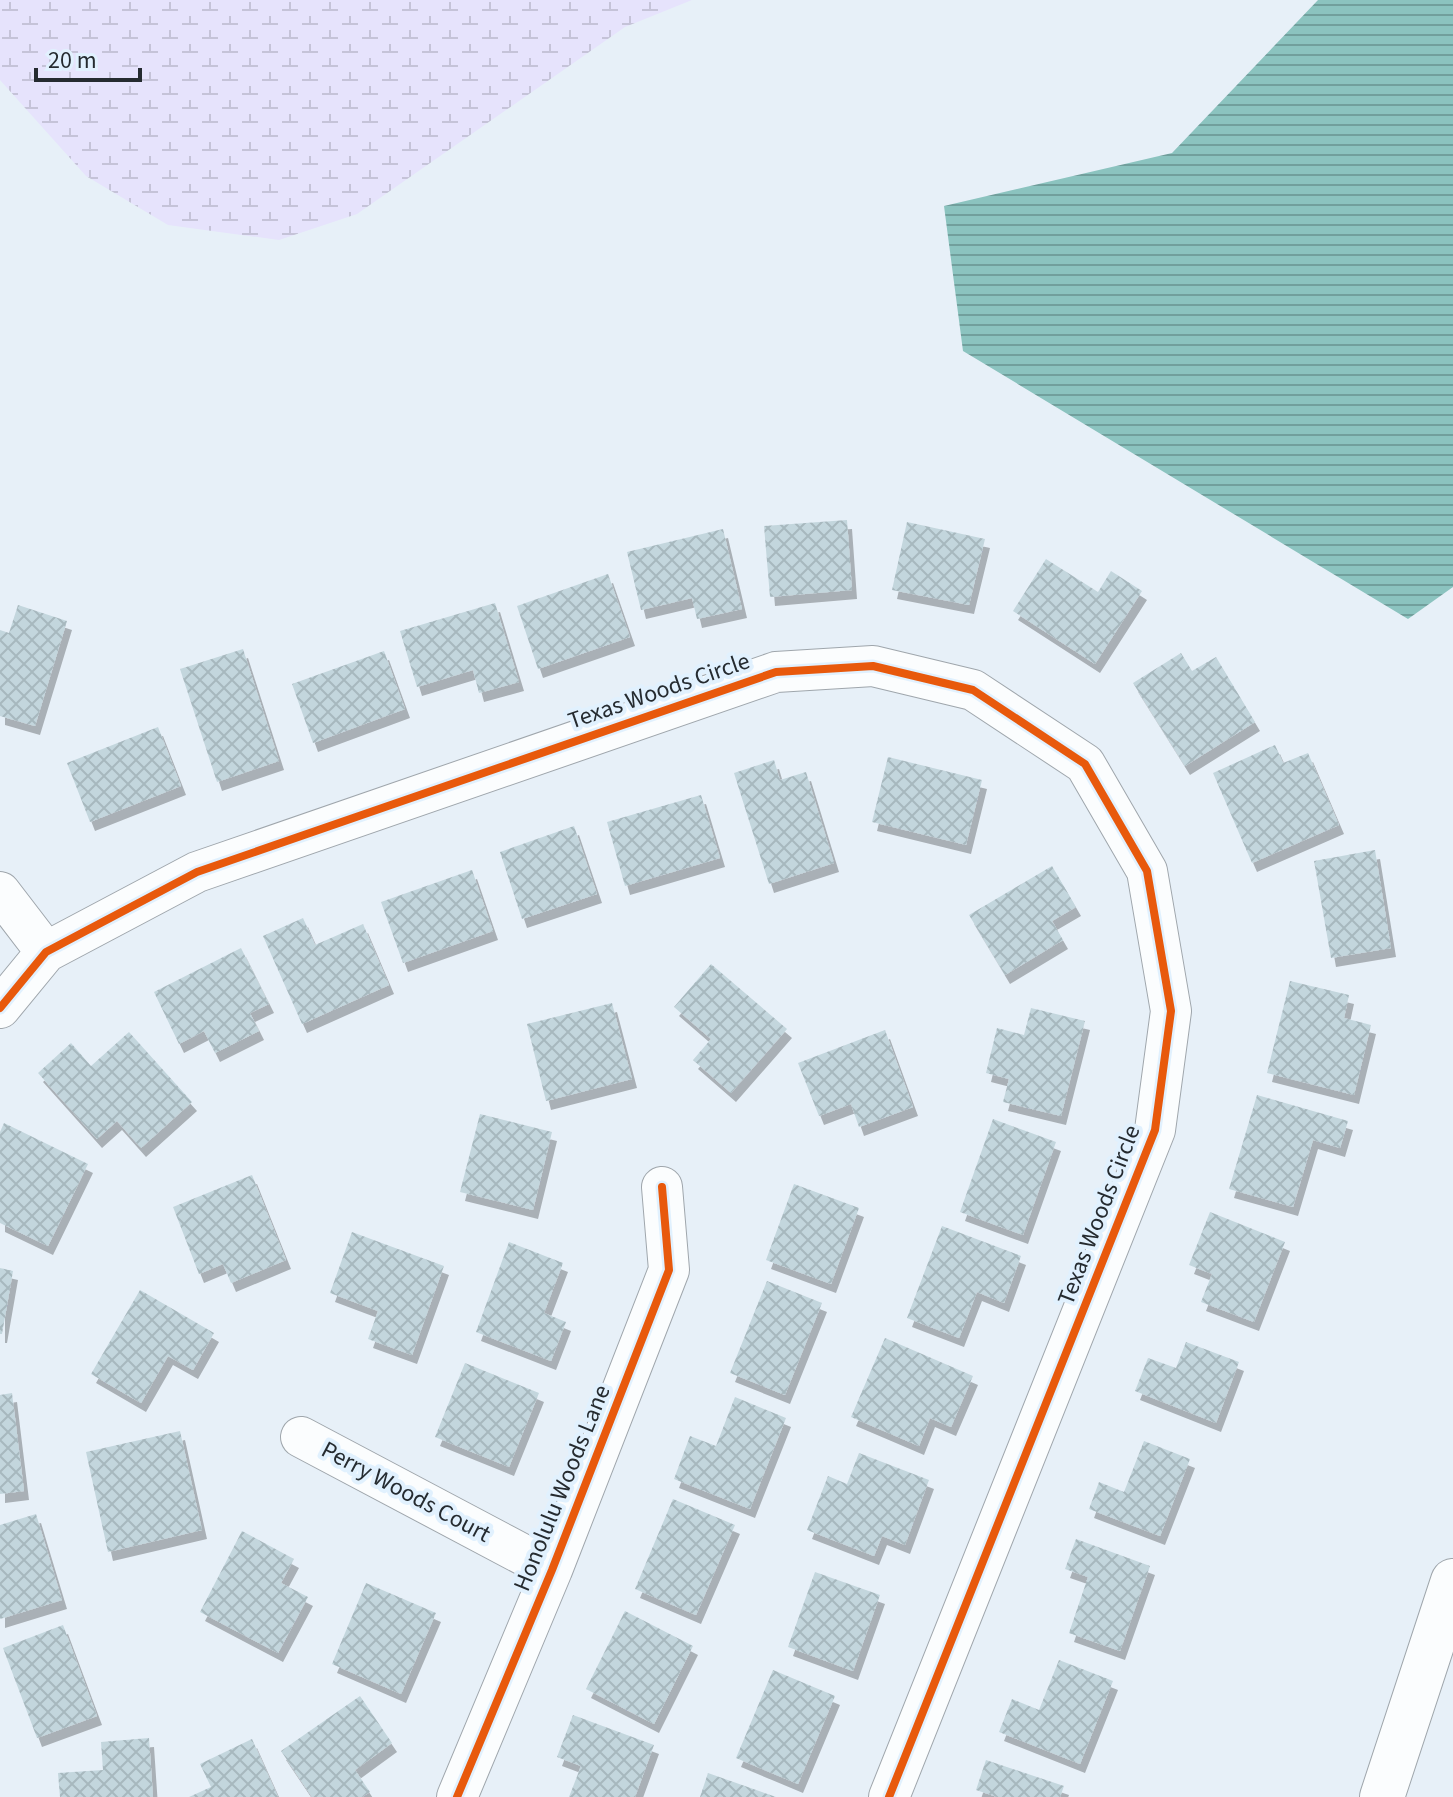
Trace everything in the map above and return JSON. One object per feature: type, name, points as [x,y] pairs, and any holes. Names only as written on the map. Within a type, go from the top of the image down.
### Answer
[{"type":"highway","points":[[1382,1797],[1453,1581]]},
{"type":"street","name":"Texas Woods Circle","points":[[0,1008],[46,952],[197,872],[776,672],[873,666],[973,690],[1085,764],[1147,871],[1171,1011],[1155,1130],[889,1797]]},
{"type":"street","points":[[0,892],[46,952]]},
{"type":"street","name":"Honolulu Woods Lane","points":[[457,1797],[552,1570],[669,1270],[662,1187]]},
{"type":"street","name":"Perry Woods Court","points":[[301,1437],[552,1570]]},
{"type":"green space","points":[[0,0],[692,0],[625,27],[357,214],[279,240],[168,225],[86,176],[0,80]]},
{"type":"shaded area","points":[[1318,0],[1453,0],[1453,587],[1408,619],[963,351],[944,206],[1172,153]]},
{"type":"building","points":[[847,520],[852,590],[770,597],[764,526]]},
{"type":"building","points":[[907,522],[985,539],[969,605],[892,590]]},
{"type":"building","points":[[723,529],[742,609],[697,619],[692,598],[641,610],[627,552]]},
{"type":"building","points":[[1046,559],[1098,592],[1111,571],[1142,591],[1095,664],[1013,611]]},
{"type":"building","points":[[608,574],[630,637],[538,669],[517,606]]},
{"type":"building","points":[[495,603],[519,682],[479,693],[473,670],[417,687],[400,631]]},
{"type":"building","points":[[18,605],[67,621],[35,726],[0,716],[0,630],[9,633]]},
{"type":"building","points":[[243,649],[279,761],[217,782],[180,669]]},
{"type":"building","points":[[384,651],[405,709],[313,743],[292,684]]},
{"type":"building","points":[[1181,653],[1192,671],[1216,657],[1255,722],[1185,766],[1133,683]]},
{"type":"building","points":[[158,727],[181,786],[90,822],[67,763]]},
{"type":"building","points":[[1275,745],[1283,763],[1308,753],[1339,825],[1252,863],[1213,773]]},
{"type":"building","points":[[888,757],[982,780],[966,845],[872,822]]},
{"type":"building","points":[[774,760],[780,780],[806,772],[834,863],[769,884],[734,773]]},
{"type":"building","points":[[701,795],[720,858],[625,886],[607,822]]},
{"type":"building","points":[[574,826],[597,894],[522,919],[500,852]]},
{"type":"building","points":[[1375,850],[1391,948],[1331,958],[1314,861]]},
{"type":"building","points":[[1052,866],[1076,907],[1052,921],[1063,940],[1005,975],[969,915]]},
{"type":"building","points":[[472,870],[493,931],[403,963],[381,902]]},
{"type":"building","points":[[303,918],[315,945],[363,924],[389,985],[302,1024],[263,936]]},
{"type":"building","points":[[241,948],[269,1004],[250,1013],[259,1031],[215,1053],[204,1031],[179,1044],[154,992]]},
{"type":"building","points":[[711,964],[787,1029],[731,1093],[693,1060],[711,1039],[674,1007]]},
{"type":"building","points":[[1290,981],[1349,995],[1344,1018],[1371,1025],[1354,1095],[1267,1073]]},
{"type":"building","points":[[612,1003],[632,1079],[546,1101],[527,1024]]},
{"type":"building","points":[[1031,1008],[1085,1021],[1061,1116],[1003,1102],[1009,1079],[986,1073],[997,1028],[1024,1035]]},
{"type":"building","points":[[885,1030],[913,1107],[859,1127],[851,1104],[819,1116],[798,1063]]},
{"type":"building","points":[[129,1032],[192,1102],[141,1148],[117,1121],[97,1139],[38,1073],[71,1043],[91,1066]]},
{"type":"building","points":[[1257,1095],[1348,1121],[1340,1148],[1313,1140],[1293,1207],[1229,1189]]},
{"type":"building","points":[[480,1114],[552,1132],[533,1210],[460,1192]]},
{"type":"building","points":[[993,1119],[1056,1142],[1023,1235],[960,1212]]},
{"type":"building","points":[[4,1123],[88,1164],[48,1246],[0,1223],[0,1132]]},
{"type":"building","points":[[252,1175],[286,1260],[231,1283],[223,1264],[199,1274],[173,1207]]},
{"type":"building","points":[[794,1184],[859,1208],[831,1284],[766,1260]]},
{"type":"building","points":[[1210,1212],[1285,1242],[1254,1322],[1201,1302],[1212,1274],[1189,1265]]},
{"type":"building","points":[[942,1226],[1021,1256],[1004,1303],[977,1292],[959,1338],[907,1318]]},
{"type":"building","points":[[352,1232],[444,1266],[412,1355],[368,1339],[378,1311],[330,1293]]},
{"type":"building","points":[[509,1242],[563,1263],[544,1313],[566,1322],[551,1361],[476,1332]]},
{"type":"building","points":[[0,1268],[13,1271],[2,1334],[0,1334]]},
{"type":"building","points":[[767,1281],[822,1303],[785,1395],[730,1373]]},
{"type":"building","points":[[140,1290],[214,1333],[193,1370],[168,1356],[141,1403],[91,1374]]},
{"type":"building","points":[[885,1338],[973,1376],[951,1427],[930,1418],[919,1446],[851,1417]]},
{"type":"building","points":[[1186,1342],[1239,1362],[1216,1423],[1135,1391],[1148,1358],[1176,1368]]},
{"type":"building","points":[[465,1363],[539,1393],[509,1467],[435,1437]]},
{"type":"building","points":[[12,1393],[24,1491],[0,1494],[0,1395]]},
{"type":"building","points":[[735,1397],[786,1418],[750,1509],[674,1479],[690,1436],[716,1446]]},
{"type":"building","points":[[180,1431],[202,1530],[108,1552],[86,1452]]},
{"type":"building","points":[[1144,1441],[1190,1459],[1160,1536],[1089,1509],[1099,1482],[1124,1492]]},
{"type":"building","points":[[859,1453],[929,1480],[905,1545],[882,1536],[874,1556],[807,1530],[828,1476],[847,1484]]},
{"type":"building","points":[[673,1499],[735,1525],[696,1615],[635,1589]]},
{"type":"building","points":[[36,1514],[62,1600],[0,1619],[0,1525]]},
{"type":"building","points":[[242,1531],[294,1559],[281,1583],[308,1597],[278,1653],[200,1612]]},
{"type":"building","points":[[1076,1539],[1150,1566],[1120,1651],[1069,1633],[1088,1577],[1065,1569]]},
{"type":"building","points":[[815,1572],[880,1595],[853,1671],[788,1647]]},
{"type":"building","points":[[366,1583],[436,1613],[401,1694],[332,1664]]},
{"type":"building","points":[[625,1611],[693,1646],[654,1724],[586,1689]]},
{"type":"building","points":[[63,1625],[97,1716],[37,1738],[3,1648]]},
{"type":"building","points":[[1059,1660],[1113,1681],[1080,1764],[999,1732],[1012,1699],[1039,1710]]},
{"type":"building","points":[[773,1670],[835,1696],[798,1784],[736,1758]]},
{"type":"building","points":[[360,1696],[392,1743],[355,1770],[370,1792],[362,1797],[312,1797],[281,1751]]},
{"type":"building","points":[[573,1715],[654,1745],[635,1797],[569,1797],[581,1766],[557,1757]]},
{"type":"building","points":[[149,1738],[153,1797],[60,1797],[58,1773],[103,1770],[101,1742]]},
{"type":"building","points":[[252,1739],[278,1797],[189,1797],[211,1787],[200,1764]]},
{"type":"building","points":[[986,1760],[1064,1786],[1060,1797],[997,1797],[976,1790]]},
{"type":"building","points":[[708,1773],[776,1797],[700,1797]]},
{"type":"cycle path","points":[[0,1008],[46,952],[197,872],[776,672],[873,666],[973,690],[1085,764],[1147,871],[1171,1011],[1155,1130],[889,1797]]},
{"type":"cycle path","points":[[457,1797],[552,1570],[669,1270],[662,1187]]}]
